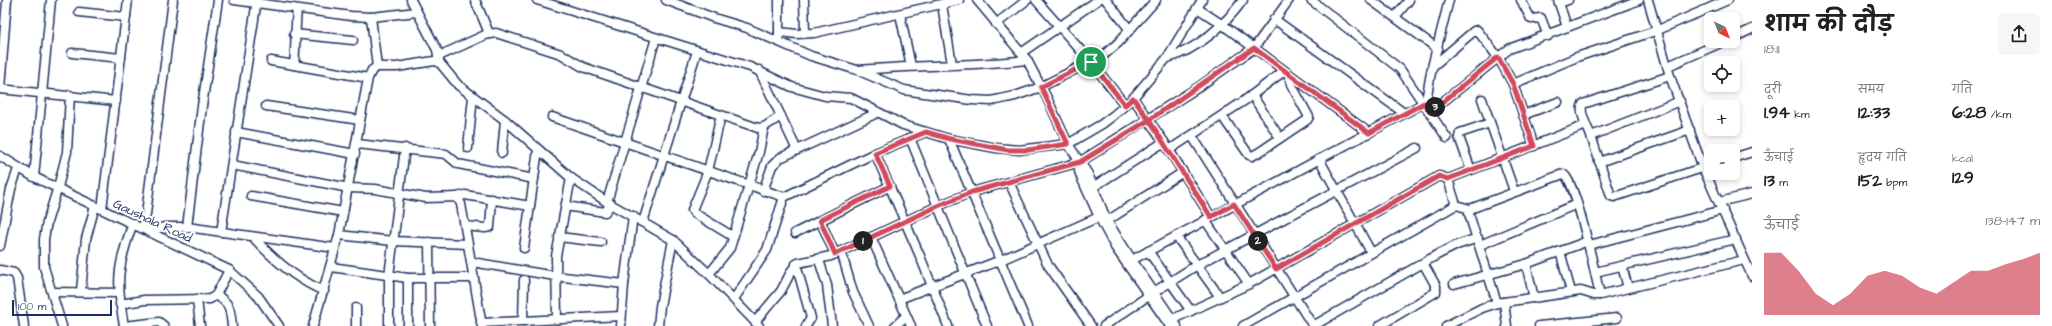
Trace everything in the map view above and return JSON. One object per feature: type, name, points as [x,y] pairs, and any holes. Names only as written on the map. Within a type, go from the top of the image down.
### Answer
[{"type":"street","points":[[7,0],[2,46],[0,89],[42,92],[116,101]]},
{"type":"street","points":[[34,177],[51,0]]},
{"type":"street","points":[[81,292],[85,245],[99,207],[116,101],[128,0]]},
{"type":"street","points":[[173,0],[145,229],[166,227],[187,228],[335,248]]},
{"type":"street","points":[[187,228],[202,106],[218,0]]},
{"type":"street","points":[[234,0],[257,2],[298,10],[371,17],[417,12]]},
{"type":"street","points":[[475,0],[489,33]]},
{"type":"street","points":[[537,0],[759,70],[792,87],[825,96],[851,98],[896,122],[926,132],[950,139],[996,148],[1019,150],[1068,144],[1102,124],[1133,98],[1167,58],[1202,0]]},
{"type":"street","points":[[666,0],[821,59],[857,70],[909,91],[972,100],[991,101],[1009,98],[1041,87],[1091,62],[1112,49],[1154,1]]},
{"type":"street","points":[[779,0],[779,42]]},
{"type":"street","points":[[804,0],[805,33]]},
{"type":"street","points":[[779,32],[805,33],[900,14],[959,0]]},
{"type":"street","points":[[977,0],[1027,60],[1047,98],[1068,144],[1080,162],[1093,187],[1107,221],[1132,260],[1151,294]]},
{"type":"street","points":[[996,24],[1026,0]]},
{"type":"street","points":[[1036,0],[1059,28],[1091,62],[1125,105]]},
{"type":"street","points":[[1021,53],[1098,0]]},
{"type":"street","points":[[1106,0],[1130,30]]},
{"type":"street","points":[[1167,58],[1181,54],[1223,25],[1243,0]]},
{"type":"street","points":[[414,1],[417,12],[439,59],[458,85],[505,120],[571,178],[609,203],[673,240],[734,299],[753,323],[781,291],[796,264],[819,260],[838,253],[905,221],[972,192],[1080,162],[1149,120],[1254,48],[1289,0]]},
{"type":"street","points":[[1311,0],[1395,64],[1424,103],[1447,138]]},
{"type":"street","points":[[1372,0],[1438,49]]},
{"type":"street","points":[[1395,17],[1410,0]]},
{"type":"street","points":[[1132,260],[1424,103],[1449,0]]},
{"type":"street","points":[[1521,0],[1531,19],[1541,18],[1548,36]]},
{"type":"street","points":[[1567,27],[1558,2],[1568,0]]},
{"type":"street","points":[[1430,112],[1498,57],[1520,44],[1548,36],[1567,27],[1639,0]]},
{"type":"street","points":[[1648,0],[1658,30],[1670,76],[1690,130],[1704,160]]},
{"type":"street","points":[[1513,84],[1577,58],[1658,30],[1728,0]]},
{"type":"street","points":[[221,232],[257,2]]},
{"type":"street","points":[[942,5],[952,64]]},
{"type":"street","points":[[1197,8],[1223,25],[1369,133]]},
{"type":"street","points":[[294,65],[296,44],[294,34],[298,10]]},
{"type":"street","points":[[79,12],[126,17]]},
{"type":"street","points":[[900,14],[910,66]]},
{"type":"street","points":[[371,17],[377,67]]},
{"type":"street","points":[[1274,20],[1404,113]]},
{"type":"street","points":[[1740,35],[1752,29]]},
{"type":"street","points":[[1432,66],[1474,31],[1480,33],[1498,57],[1513,84],[1534,146]]},
{"type":"street","points":[[313,326],[339,235],[349,188],[368,78],[372,70],[377,67],[397,67],[434,61],[489,33],[496,33],[561,54],[583,67],[642,86],[758,128],[764,127],[781,116]]},
{"type":"street","points":[[294,34],[353,40]]},
{"type":"street","points":[[565,206],[605,212],[609,203],[624,143],[656,38]]},
{"type":"street","points":[[1668,66],[1709,48]]},
{"type":"street","points":[[643,222],[697,51]]},
{"type":"street","points":[[72,53],[121,58]]},
{"type":"street","points":[[270,60],[368,78]]},
{"type":"street","points":[[857,70],[952,64],[991,64],[1027,60]]},
{"type":"street","points":[[759,70],[797,150]]},
{"type":"street","points":[[1169,150],[1286,73]]},
{"type":"street","points":[[1222,116],[1250,156],[1307,120],[1309,117],[1286,73]]},
{"type":"street","points":[[1670,76],[1583,104],[1581,110],[1591,136],[1608,192],[1610,196],[1614,197],[1704,167]]},
{"type":"street","points":[[62,326],[53,292],[44,267],[44,239],[47,222],[67,152],[70,95]]},
{"type":"street","points":[[1252,95],[1280,138]]},
{"type":"street","points":[[468,148],[473,96]]},
{"type":"street","points":[[1133,98],[1183,172],[1226,251],[1249,284]]},
{"type":"street","points":[[1482,100],[1514,191]]},
{"type":"street","points":[[1591,136],[1680,101]]},
{"type":"street","points":[[1524,115],[1558,102]]},
{"type":"street","points":[[266,106],[360,120]]},
{"type":"street","points":[[763,191],[776,161],[877,113]]},
{"type":"street","points":[[721,115],[708,171],[693,207],[693,212],[732,236]]},
{"type":"street","points":[[552,117],[784,197],[875,153],[926,132]]},
{"type":"street","points":[[502,153],[505,120]]},
{"type":"street","points":[[1471,170],[1459,136],[1460,133],[1490,123]]},
{"type":"street","points":[[1080,162],[1079,171],[1099,217],[1115,247],[1173,324],[1191,311],[1249,284],[1439,176],[1448,179],[1586,125]]},
{"type":"street","points":[[709,274],[727,252],[760,152],[764,127]]},
{"type":"street","points":[[1599,162],[1690,130]]},
{"type":"street","points":[[236,132],[355,154]]},
{"type":"street","points":[[1192,136],[1254,236],[1313,326],[1457,245],[1479,242],[1578,204]]},
{"type":"street","points":[[910,138],[987,326]]},
{"type":"street","points":[[950,139],[1028,326]]},
{"type":"street","points":[[1093,187],[1164,142]]},
{"type":"street","points":[[357,144],[405,148],[446,154],[458,164],[534,179]]},
{"type":"street","points":[[389,326],[389,276],[405,148]]},
{"type":"street","points":[[1104,326],[1197,265],[1337,192],[1417,148]]},
{"type":"street","points":[[524,248],[538,150]]},
{"type":"street","points":[[1740,156],[1752,152]]},
{"type":"street","points":[[875,153],[905,221],[948,326]]},
{"type":"street","name":"Gaushala Road","points":[[0,156],[18,169],[34,177],[58,187],[229,270],[258,296],[279,326]]},
{"type":"street","points":[[1319,159],[1371,252]]},
{"type":"street","points":[[232,165],[349,188],[375,189],[426,198],[457,197],[465,195],[530,206]]},
{"type":"street","points":[[0,246],[11,189],[18,169]]},
{"type":"street","points":[[1107,221],[1183,172]]},
{"type":"street","points":[[1243,326],[1456,205],[1470,208],[1563,174],[1568,177],[1578,204],[1600,295]]},
{"type":"street","points":[[557,320],[556,276],[559,236],[571,178]]},
{"type":"street","points":[[1448,179],[1456,205]]},
{"type":"street","points":[[1712,180],[1719,202],[1752,276]]},
{"type":"street","points":[[1009,182],[1048,265],[1091,326]]},
{"type":"street","points":[[794,233],[890,186]]},
{"type":"street","points":[[251,196],[343,212]]},
{"type":"street","points":[[1719,202],[1751,196]]},
{"type":"street","points":[[457,197],[460,201],[465,226],[482,325],[523,321],[621,316]]},
{"type":"street","points":[[734,299],[767,250],[784,197]]},
{"type":"street","points":[[465,226],[490,227],[492,199]]},
{"type":"street","points":[[1470,208],[1469,214],[1501,303],[1507,326]]},
{"type":"street","points":[[1454,284],[1526,264],[1560,251],[1588,243],[1723,210]]},
{"type":"street","points":[[621,326],[624,284],[633,216]]},
{"type":"street","points":[[899,299],[1001,260],[1099,217]]},
{"type":"street","points":[[820,220],[838,253],[869,326]]},
{"type":"street","points":[[133,223],[120,262],[118,293],[124,326],[160,322],[164,326]]},
{"type":"street","points":[[339,235],[393,241],[468,244]]},
{"type":"street","points":[[559,236],[601,242]]},
{"type":"street","points":[[1176,236],[1220,297]]},
{"type":"street","points":[[253,237],[302,280],[324,291]]},
{"type":"street","points":[[871,238],[910,326]]},
{"type":"street","points":[[1595,272],[1736,239]]},
{"type":"street","points":[[658,326],[661,299],[673,240]]},
{"type":"street","points":[[429,242],[430,326]]},
{"type":"street","points":[[1148,251],[1191,311]]},
{"type":"street","points":[[1560,251],[1571,292]]},
{"type":"street","points":[[819,260],[827,285],[832,326]]},
{"type":"street","points":[[1446,326],[1482,308],[1501,303],[1581,291],[1594,295],[1600,295],[1744,260]]},
{"type":"street","points":[[472,262],[556,276],[624,284]]},
{"type":"street","points":[[1379,326],[1436,292],[1436,286],[1423,263]]},
{"type":"street","points":[[796,264],[811,320],[806,326]]},
{"type":"street","points":[[1526,264],[1534,298]]},
{"type":"street","points":[[1622,266],[1628,288]]},
{"type":"street","points":[[331,267],[408,278],[474,278]]},
{"type":"street","points":[[0,270],[14,273],[17,278],[24,326]]},
{"type":"street","points":[[120,304],[144,300],[210,299],[216,295],[229,270]]},
{"type":"street","points":[[408,278],[408,326]]},
{"type":"street","points":[[523,321],[524,280]]},
{"type":"street","points":[[53,292],[118,293]]},
{"type":"street","points":[[216,295],[229,306],[232,326]]},
{"type":"street","points":[[198,298],[200,326]]},
{"type":"street","points":[[356,308],[356,326]]},
{"type":"street","points":[[895,326],[906,316]]},
{"type":"street","points":[[1539,326],[1617,318]]},
{"type":"route","points":[[1091,62],[1041,87],[1068,144],[1028,150],[1008,150],[950,139],[926,132],[875,153],[890,186],[820,220],[835,254],[938,206],[972,192],[1080,162],[1149,120],[1211,217],[1234,204],[1276,269],[1439,176],[1444,176],[1448,179],[1534,146],[1513,84],[1498,57],[1430,112],[1424,103],[1369,133],[1254,48],[1149,120],[1133,98],[1125,105],[1091,62]]}]
